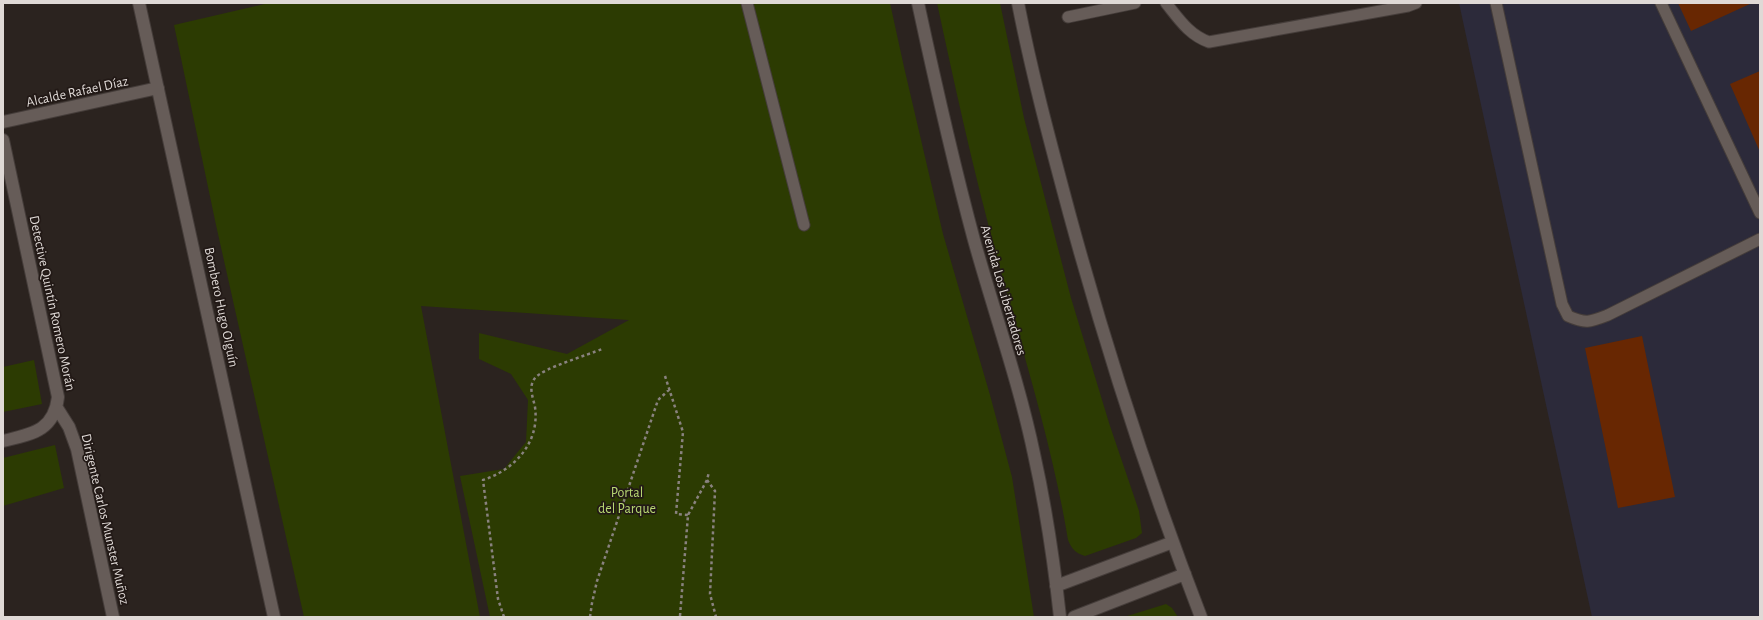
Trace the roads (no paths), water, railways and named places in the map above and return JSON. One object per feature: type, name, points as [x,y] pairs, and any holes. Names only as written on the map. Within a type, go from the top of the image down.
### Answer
[{"type":"street","name":"Bombero Hugo Olguín","points":[[139,3],[274,617]]},
{"type":"street","name":"Avenida Los Libertadores","points":[[918,3],[947,134],[974,238],[1020,398],[1034,454],[1047,519],[1060,617]]},
{"type":"street","points":[[1018,3],[1040,100],[1089,285],[1121,393],[1201,617]]},
{"type":"street","name":"Alcalde Rafael Díaz","points":[[3,122],[158,88]]},
{"type":"street","name":"Detective Quintín Romero Morán","points":[[3,140],[57,386],[58,397],[57,408],[52,418],[45,426],[36,432],[3,441]]},
{"type":"street","name":"Dirigente Carlos Munster Muñoz","points":[[57,408],[69,427],[77,449],[113,617]]},
{"type":"street","points":[[1056,586],[1173,542]]},
{"type":"street","points":[[1074,617],[1185,574]]},
{"type":"lane","points":[[747,3],[804,225]]},
{"type":"lane","points":[[1068,17],[1135,3]]},
{"type":"lane","points":[[1166,3],[1191,33],[1199,39],[1208,42],[1408,6],[1416,3]]},
{"type":"lane","points":[[1496,3],[1562,304],[1568,316],[1581,322],[1590,322],[1608,315],[1760,239]]},
{"type":"lane","points":[[1661,3],[1760,213]]},
{"type":"park label","name":"Portal del Parque","points":[[627,500]]}]
